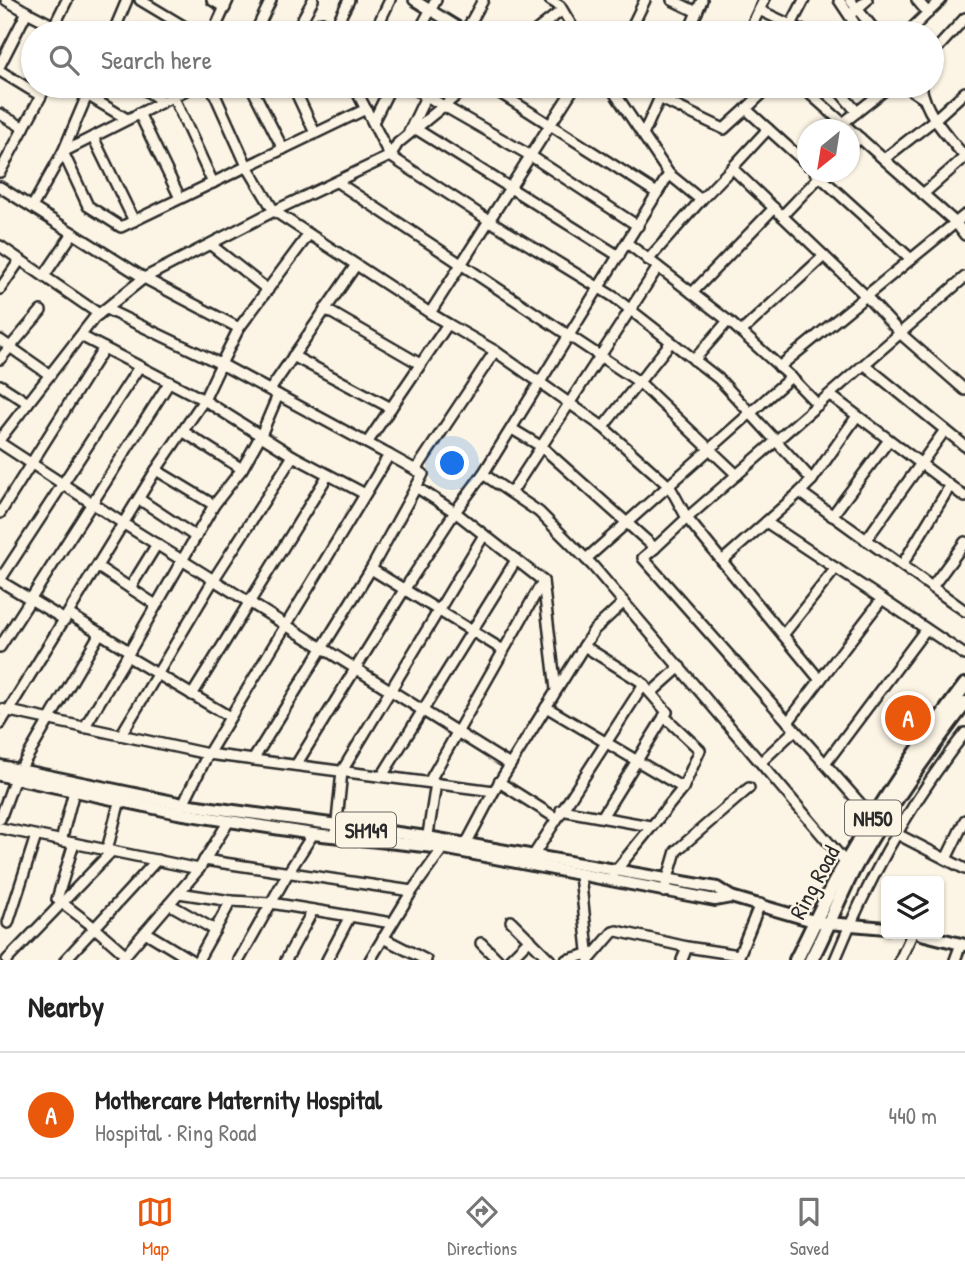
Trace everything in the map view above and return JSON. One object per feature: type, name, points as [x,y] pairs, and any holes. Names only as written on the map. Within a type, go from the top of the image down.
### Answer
[{"type":"highway","name":"Ring Road","points":[[796,960],[846,863],[873,818],[911,759],[965,685]]},
{"type":"highway","name":"Ring Road","points":[[811,960],[831,923],[856,865],[927,753],[965,703]]},
{"type":"main road","name":"SH149","points":[[0,765],[17,774],[120,800],[336,831],[466,844],[615,870],[715,900],[731,897],[817,922],[831,923]]},
{"type":"main road","name":"SH149","points":[[0,775],[17,774],[229,821],[313,834],[336,831]]},
{"type":"main road","name":"SH149","points":[[427,842],[443,848],[607,881],[666,886]]},
{"type":"main road","points":[[831,923],[881,927]]},
{"type":"main road","points":[[942,939],[963,944]]},
{"type":"street","points":[[56,21],[67,0]]},
{"type":"street","points":[[119,21],[127,0]]},
{"type":"street","points":[[140,0],[175,21]]},
{"type":"street","points":[[212,0],[227,4],[219,21]]},
{"type":"street","points":[[261,21],[271,0]]},
{"type":"street","points":[[303,21],[313,0]]},
{"type":"street","points":[[337,21],[349,0]]},
{"type":"street","points":[[380,21],[390,0]]},
{"type":"street","points":[[414,0],[445,21]]},
{"type":"street","points":[[424,21],[436,0]]},
{"type":"street","points":[[472,21],[483,0]]},
{"type":"street","points":[[545,21],[561,6],[550,0]]},
{"type":"street","points":[[635,21],[645,0]]},
{"type":"street","points":[[672,0],[697,12]]},
{"type":"street","points":[[693,21],[702,0]]},
{"type":"street","points":[[754,21],[764,0]]},
{"type":"street","points":[[793,21],[804,0]]},
{"type":"street","points":[[839,0],[863,21]]},
{"type":"street","points":[[850,0],[856,21]]},
{"type":"street","points":[[853,12],[867,0]]},
{"type":"street","points":[[916,0],[928,13]]},
{"type":"street","points":[[920,21],[941,0]]},
{"type":"street","points":[[9,1],[44,21]]},
{"type":"street","points":[[759,10],[782,21]]},
{"type":"street","points":[[22,21],[27,12]]},
{"type":"street","points":[[944,41],[965,18]]},
{"type":"street","points":[[0,65],[21,24]]},
{"type":"street","points":[[0,71],[21,84]]},
{"type":"street","points":[[884,159],[965,92]]},
{"type":"street","points":[[0,172],[40,98]]},
{"type":"street","points":[[32,207],[62,152],[86,98]]},
{"type":"street","points":[[99,98],[127,120]]},
{"type":"street","points":[[157,98],[162,101]]},
{"type":"street","points":[[62,152],[169,98]]},
{"type":"street","points":[[174,98],[213,183]]},
{"type":"street","points":[[216,98],[247,166],[274,211],[430,313],[495,351],[603,427],[670,487],[687,518],[820,680]]},
{"type":"street","points":[[257,98],[283,149]]},
{"type":"street","points":[[299,98],[315,133]]},
{"type":"street","points":[[360,98],[390,156],[631,310],[719,379],[813,480]]},
{"type":"street","points":[[373,122],[385,98]]},
{"type":"street","points":[[408,135],[425,98]]},
{"type":"street","points":[[430,98],[531,156],[638,226]]},
{"type":"street","points":[[454,98],[398,143],[390,156],[274,211],[144,278],[102,311],[1,436],[31,463],[124,524],[510,765]]},
{"type":"street","points":[[507,98],[657,193]]},
{"type":"street","points":[[430,313],[568,98]]},
{"type":"street","points":[[618,98],[669,174],[702,200]]},
{"type":"street","points":[[643,135],[659,98],[724,129],[757,98]]},
{"type":"street","points":[[815,98],[839,119]]},
{"type":"street","points":[[846,98],[857,111]]},
{"type":"street","points":[[848,119],[874,98]]},
{"type":"street","points":[[923,98],[934,120],[965,157],[923,194]]},
{"type":"street","points":[[62,152],[88,206],[121,227],[366,109]]},
{"type":"street","points":[[746,109],[797,156]]},
{"type":"street","points":[[139,113],[180,198]]},
{"type":"street","points":[[0,114],[24,128]]},
{"type":"street","points":[[416,129],[619,256]]},
{"type":"street","points":[[648,260],[768,129]]},
{"type":"street","points":[[93,137],[134,221]]},
{"type":"street","points":[[860,138],[965,234]]},
{"type":"street","points":[[732,168],[866,296],[901,334],[965,390]]},
{"type":"street","points":[[296,765],[404,590],[512,429],[669,174]]},
{"type":"street","points":[[337,182],[639,382],[737,475]]},
{"type":"street","points":[[782,216],[812,182]]},
{"type":"street","points":[[830,182],[911,259]]},
{"type":"street","points":[[0,187],[144,278],[239,328]]},
{"type":"street","points":[[692,293],[774,208]]},
{"type":"street","points":[[779,367],[965,215]]},
{"type":"street","points":[[44,276],[74,233]]},
{"type":"street","points":[[0,724],[4,710],[67,617],[156,470],[204,400],[239,328],[309,234]]},
{"type":"street","points":[[627,243],[741,332],[818,405]]},
{"type":"street","points":[[211,244],[268,290]]},
{"type":"street","points":[[0,246],[102,311],[221,364],[423,474],[371,569],[253,760]]},
{"type":"street","points":[[741,332],[824,256]]},
{"type":"street","points":[[0,289],[20,260]]},
{"type":"street","points":[[84,728],[214,505],[242,469],[261,435],[274,393],[293,356],[356,265]]},
{"type":"street","points":[[511,493],[658,267]]},
{"type":"street","points":[[873,818],[643,558],[965,277]]},
{"type":"street","points":[[326,309],[420,364]]},
{"type":"street","points":[[0,359],[41,311]]},
{"type":"street","points":[[694,360],[728,321]]},
{"type":"street","points":[[367,443],[448,324]]},
{"type":"street","points":[[81,336],[204,400],[293,456],[365,494]]},
{"type":"street","points":[[0,340],[50,375]]},
{"type":"street","points":[[603,427],[671,342]]},
{"type":"street","points":[[0,513],[104,348]]},
{"type":"street","points":[[416,470],[495,351]]},
{"type":"street","points":[[293,356],[391,408]]},
{"type":"street","points":[[865,365],[965,446]]},
{"type":"street","points":[[139,367],[0,580],[30,599],[100,633],[158,674],[230,717]]},
{"type":"street","points":[[586,559],[791,377]]},
{"type":"street","points":[[0,647],[169,383]]},
{"type":"street","points":[[0,385],[28,403]]},
{"type":"street","points":[[830,395],[965,497]]},
{"type":"street","points":[[722,561],[813,480],[857,416]]},
{"type":"street","points":[[512,429],[542,447],[655,548]]},
{"type":"street","points":[[866,540],[945,430]]},
{"type":"street","points":[[184,432],[242,469]]},
{"type":"street","points":[[832,516],[889,440]]},
{"type":"street","points":[[180,808],[208,754],[389,455]]},
{"type":"street","points":[[121,735],[214,579],[293,456]]},
{"type":"street","points":[[156,470],[214,505]]},
{"type":"street","points":[[483,474],[539,512],[586,559],[846,863]]},
{"type":"street","points":[[192,695],[328,475]]},
{"type":"street","points":[[416,486],[455,512],[542,581],[556,690]]},
{"type":"street","points":[[902,565],[950,486]]},
{"type":"street","points":[[800,492],[965,611]]},
{"type":"street","points":[[139,499],[196,537]]},
{"type":"street","points":[[766,522],[965,655]]},
{"type":"street","points":[[336,831],[342,771],[484,535]]},
{"type":"street","points":[[932,587],[965,542]]},
{"type":"street","points":[[130,588],[157,544]]},
{"type":"street","points":[[382,776],[421,709],[516,560]]},
{"type":"street","points":[[98,567],[156,605]]},
{"type":"street","points":[[783,635],[836,568]]},
{"type":"street","points":[[371,569],[503,650]]},
{"type":"street","points":[[427,842],[432,783],[456,731],[542,581]]},
{"type":"street","points":[[788,722],[882,599]]},
{"type":"street","points":[[466,844],[496,786],[594,630],[624,602]]},
{"type":"street","points":[[825,764],[926,629]]},
{"type":"street","points":[[0,820],[17,774],[100,633]]},
{"type":"street","points":[[584,646],[643,684],[667,712],[601,817]]},
{"type":"street","points":[[651,693],[680,667]]},
{"type":"street","points":[[533,856],[643,684]]},
{"type":"street","points":[[546,707],[683,788]]},
{"type":"street","points":[[4,710],[208,754],[432,783],[496,786],[559,814],[601,817],[650,826]]},
{"type":"street","points":[[607,881],[683,788],[700,750],[664,716]]},
{"type":"street","points":[[761,762],[795,730]]},
{"type":"street","points":[[835,960],[850,924],[897,834],[943,761],[965,733]]},
{"type":"street","points":[[666,886],[676,851],[749,788]]},
{"type":"street","points":[[61,841],[74,790]]},
{"type":"street","points":[[7,960],[109,851],[120,800]]},
{"type":"street","points":[[946,859],[965,820]]},
{"type":"street","points":[[74,843],[57,899],[95,928],[124,957],[199,869],[229,821]]},
{"type":"street","points":[[0,828],[199,869]]},
{"type":"street","points":[[239,960],[313,834]]},
{"type":"street","points":[[897,834],[965,869]]},
{"type":"street","points":[[8,923],[36,836]]},
{"type":"street","points":[[370,960],[412,891],[443,848]]},
{"type":"street","points":[[65,960],[157,860]]},
{"type":"street","points":[[204,860],[412,891]]},
{"type":"street","points":[[580,875],[591,957]]},
{"type":"street","points":[[179,892],[231,901],[271,903],[392,923]]},
{"type":"street","points":[[198,960],[231,901]]},
{"type":"street","points":[[169,904],[215,930]]},
{"type":"street","points":[[591,957],[617,930],[738,957],[760,904]]},
{"type":"street","points":[[286,960],[313,910]]},
{"type":"street","points":[[327,960],[350,916]]},
{"type":"street","points":[[511,921],[550,960]]},
{"type":"street","points":[[145,932],[191,960]]},
{"type":"street","points":[[383,938],[426,960]]},
{"type":"street","points":[[509,960],[530,939]]},
{"type":"street","points":[[900,960],[910,939]]},
{"type":"street","points":[[481,943],[498,960]]},
{"type":"street","points":[[957,959],[963,944]]},
{"type":"street","points":[[682,960],[687,947]]},
{"type":"street","points":[[566,960],[591,957],[606,960]]},
{"type":"place","name":"Mothercare Maternity Hospital","points":[[908,718]]}]
